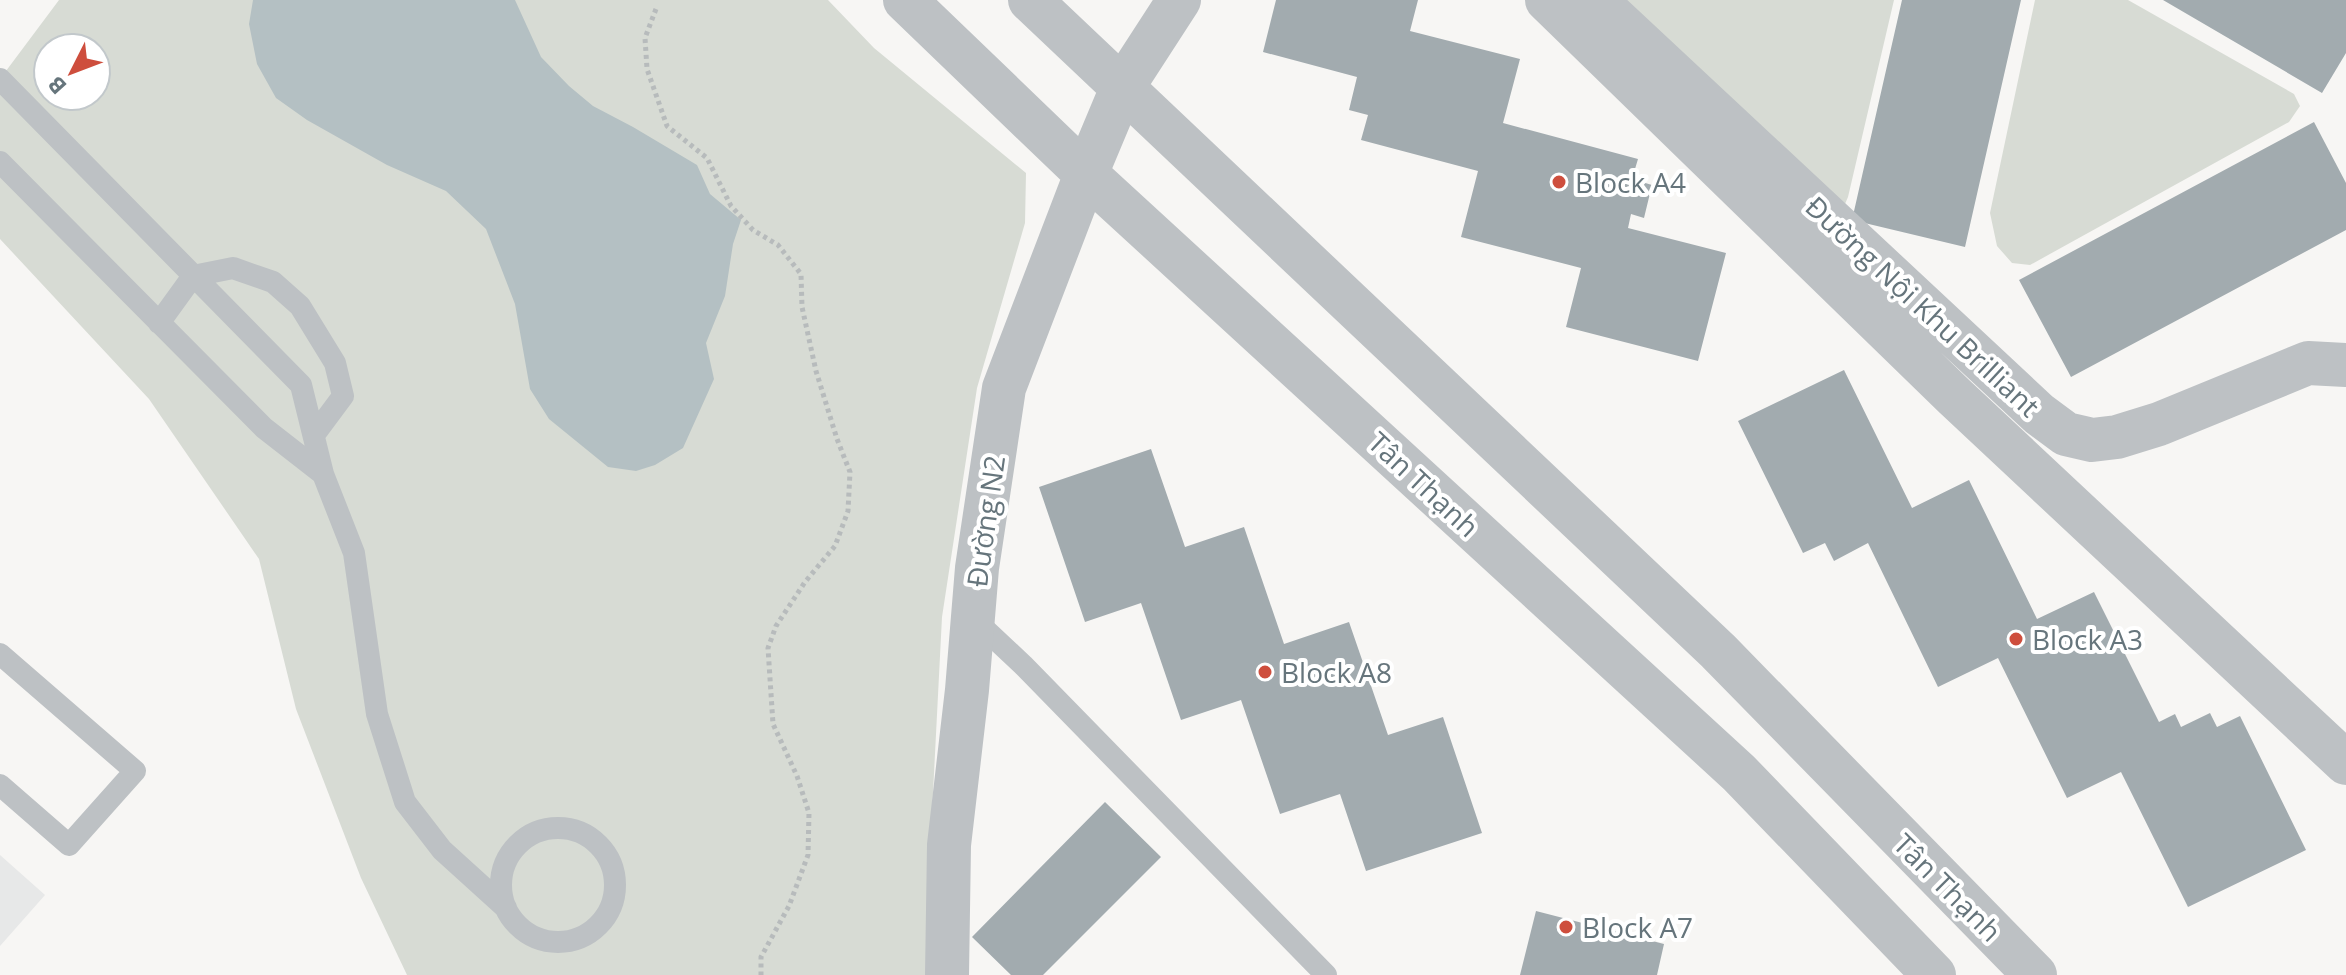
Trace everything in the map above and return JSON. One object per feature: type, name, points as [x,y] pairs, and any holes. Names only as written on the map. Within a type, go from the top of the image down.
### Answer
[{"type":"street","name":"Tân Thạnh","points":[[905,0],[1086,174],[1739,773],[1934,975]]},
{"type":"street","name":"Tân Thạnh","points":[[1030,0],[1718,651],[2035,975]]},
{"type":"street","name":"Đường N2","points":[[947,975],[949,845],[977,568],[1004,388],[1122,88],[1179,0]]},
{"type":"street","points":[[1547,0],[1954,396],[2346,763]]},
{"type":"street","name":"Đường Nội Khu Brilliant","points":[[1595,0],[2027,403],[2066,434],[2092,440],[2117,437],[2159,424],[2327,364],[2346,343]]},
{"type":"lane","points":[[0,79],[301,385],[323,474],[354,553],[377,714],[405,802],[442,850],[531,935],[550,941],[569,941],[586,935],[601,923],[611,907],[615,889],[614,871],[606,853],[594,840],[576,830],[540,830],[523,840],[510,854],[503,871],[501,889],[506,908]]},
{"type":"lane","points":[[0,162],[264,428],[323,474]]},
{"type":"lane","points":[[159,323],[193,276],[233,268],[273,282],[300,306],[335,363],[343,396],[314,435]]},
{"type":"lane","points":[[973,618],[1023,665],[1326,975]]},
{"type":"lane","points":[[0,654],[135,771],[69,845],[0,785]]},
{"type":"path","points":[[656,9],[645,38],[647,69],[667,126],[707,158],[731,206],[753,230],[778,245],[801,274],[802,307],[816,371],[850,472],[848,511],[835,546],[805,582],[776,626],[768,648],[773,724],[797,776],[809,813],[808,855],[789,906],[761,957],[761,975]]},
{"type":"shaded area","points":[[59,0],[828,0],[874,48],[1026,173],[1025,223],[977,388],[942,617],[927,910],[927,975],[407,975],[361,878],[296,709],[259,559],[149,399],[0,239],[0,79],[32,36],[32,112],[112,112],[112,32],[35,32]]},
{"type":"shaded area","points":[[253,0],[515,0],[541,57],[569,86],[593,106],[697,165],[710,194],[741,220],[733,244],[725,296],[706,343],[714,379],[683,448],[655,465],[636,471],[608,467],[549,419],[530,389],[515,304],[486,229],[446,191],[387,165],[307,120],[276,98],[257,64],[249,24]]},
{"type":"shaded area","points":[[1617,0],[1894,0],[1848,197],[1842,211]]},
{"type":"shaded area","points":[[2035,0],[2128,0],[2294,94],[2300,106],[2289,122],[2030,265],[2012,263],[1997,246],[1990,213]]},
{"type":"shaded area","points":[[0,855],[45,895],[0,946]]},
{"type":"building","name":"Block A4","points":[[1276,0],[1418,0],[1410,31],[1520,59],[1503,123],[1638,159],[1632,179],[1652,185],[1644,218],[1631,214],[1628,228],[1726,253],[1698,361],[1566,327],[1581,268],[1461,237],[1478,171],[1361,140],[1368,115],[1349,110],[1357,77],[1263,52]]},
{"type":"building","points":[[1902,0],[2021,0],[1965,247],[1852,220]]},
{"type":"building","points":[[2163,0],[2346,0],[2346,53],[2322,93]]},
{"type":"building","points":[[2314,122],[2346,183],[2346,230],[2071,377],[2019,280]]},
{"type":"building","name":"Block A3","points":[[1844,370],[1912,508],[1969,480],[2037,619],[2094,592],[2159,722],[2175,714],[2181,727],[2210,713],[2217,727],[2240,716],[2306,850],[2188,907],[2121,772],[2067,798],[1998,658],[1938,687],[1868,543],[1834,561],[1825,543],[1803,553],[1738,421]]},
{"type":"building","name":"Block A8","points":[[1151,449],[1185,547],[1244,527],[1284,644],[1349,622],[1388,735],[1443,717],[1482,833],[1366,871],[1340,794],[1280,814],[1241,700],[1181,720],[1141,603],[1085,622],[1039,487]]},
{"type":"building","points":[[1105,802],[1161,857],[1043,975],[1011,975],[972,937]]},
{"type":"building","name":"Block A7","points":[[1536,911],[1664,944],[1657,975],[1520,975]]},
{"type":"place","name":"Block A4","points":[[1559,182]]},
{"type":"place","name":"Block A3","points":[[2016,639]]},
{"type":"place","name":"Block A8","points":[[1265,672]]},
{"type":"place","name":"Block A7","points":[[1566,927]]}]
